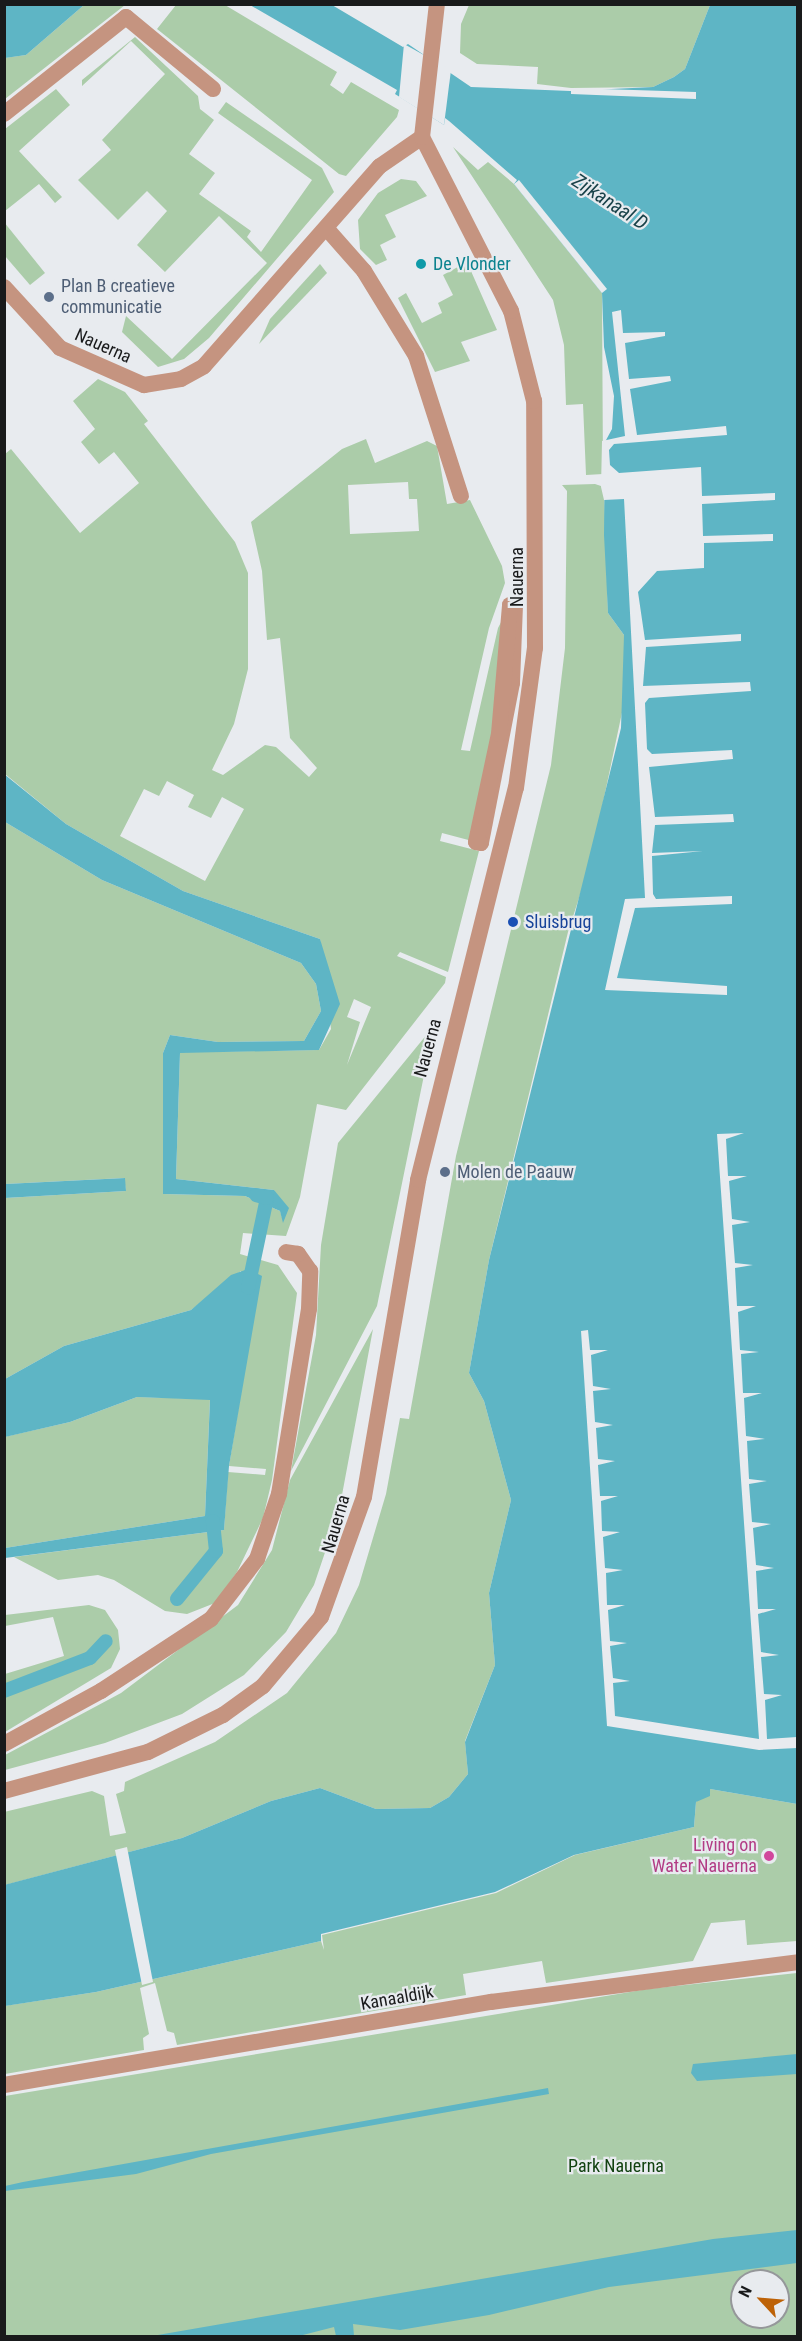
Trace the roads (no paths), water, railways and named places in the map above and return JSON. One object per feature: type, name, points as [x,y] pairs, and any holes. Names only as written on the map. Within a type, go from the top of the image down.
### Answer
[{"type":"street","points":[[422,129],[436,11]]},
{"type":"street","points":[[4,114],[126,17],[213,89]]},
{"type":"street","name":"Nauerna","points":[[4,287],[60,348],[144,385],[161,385],[204,366],[327,229],[380,166],[422,129],[496,276],[527,360],[536,435],[536,621],[516,788],[429,1125],[364,1497],[321,1617],[263,1686],[223,1715],[148,1752],[4,1791]]},
{"type":"street","points":[[327,229],[364,271],[416,356],[461,496]]},
{"type":"street","name":"Nauerna","points":[[510,605],[516,605],[504,735],[481,843],[476,842],[499,734],[510,605]]},
{"type":"street","points":[[4,1744],[110,1686],[211,1619],[257,1559],[279,1494],[309,1309],[310,1271],[298,1254],[286,1252]]},
{"type":"street","name":"Kanaaldijk","points":[[4,2085],[513,1999],[798,1962]]},
{"type":"water","points":[[4,5],[84,5],[26,55],[5,58]]},
{"type":"water","name":"Zijkanaal D","points":[[250,5],[332,5],[403,47],[408,44],[471,87],[570,91],[653,87],[674,77],[685,69],[710,5],[797,5],[797,1804],[710,1789],[710,1796],[696,1802],[694,1827],[574,1855],[495,1892],[321,1934],[321,1941],[96,1992],[5,2006],[4,1885],[182,1838],[271,1801],[320,1788],[376,1809],[430,1808],[449,1797],[468,1774],[465,1742],[495,1665],[489,1593],[511,1500],[484,1401],[469,1373],[489,1260],[621,728],[624,635],[608,613],[604,535],[605,442],[612,429],[614,396],[604,347],[602,293],[514,184],[517,180],[449,121],[445,118],[444,125],[395,94],[397,90]]},
{"type":"water","points":[[4,774],[66,824],[183,891],[320,939],[340,1004],[319,1050],[180,1053],[176,1179],[274,1190],[289,1208],[283,1223],[280,1211],[245,1196],[163,1194],[163,1053],[170,1035],[218,1042],[304,1041],[321,1011],[316,984],[301,963],[102,880],[5,822]]},
{"type":"water","points":[[125,1178],[126,1191],[5,1198],[5,1184]]},
{"type":"water","points":[[248,1269],[262,1276],[229,1466],[224,1530],[5,1558],[5,1548],[205,1516],[210,1400],[137,1397],[70,1422],[5,1437],[5,1379],[64,1346],[191,1310],[231,1275]]},
{"type":"water","points":[[797,2054],[797,2074],[697,2081],[691,2073],[693,2064]]},
{"type":"water","points":[[548,2088],[549,2094],[211,2154],[136,2174],[5,2191],[5,2186],[23,2182]]},
{"type":"water","points":[[797,2230],[797,2263],[730,2269],[730,2272],[609,2287],[489,2315],[400,2330],[353,2324],[354,2336],[336,2336],[334,2327],[299,2336],[152,2336],[713,2239]]},
{"type":"waterway","points":[[248,1288],[267,1198],[256,1195]]},
{"type":"waterway","points":[[177,1599],[216,1551],[213,1521]]},
{"type":"waterway","points":[[4,1691],[90,1658],[106,1641]]},
{"type":"place","name":"De Vlonder","points":[[421,264]]},
{"type":"place","name":"Plan B creatieve communicatie","points":[[49,297]]},
{"type":"place","name":"Sluisbrug","points":[[513,922]]},
{"type":"place","name":"Molen de Paauw","points":[[445,1172]]},
{"type":"place","name":"Living on Water Nauerna","points":[[769,1856]]},
{"type":"park label","name":"Park Nauerna","points":[[616,2166]]}]
